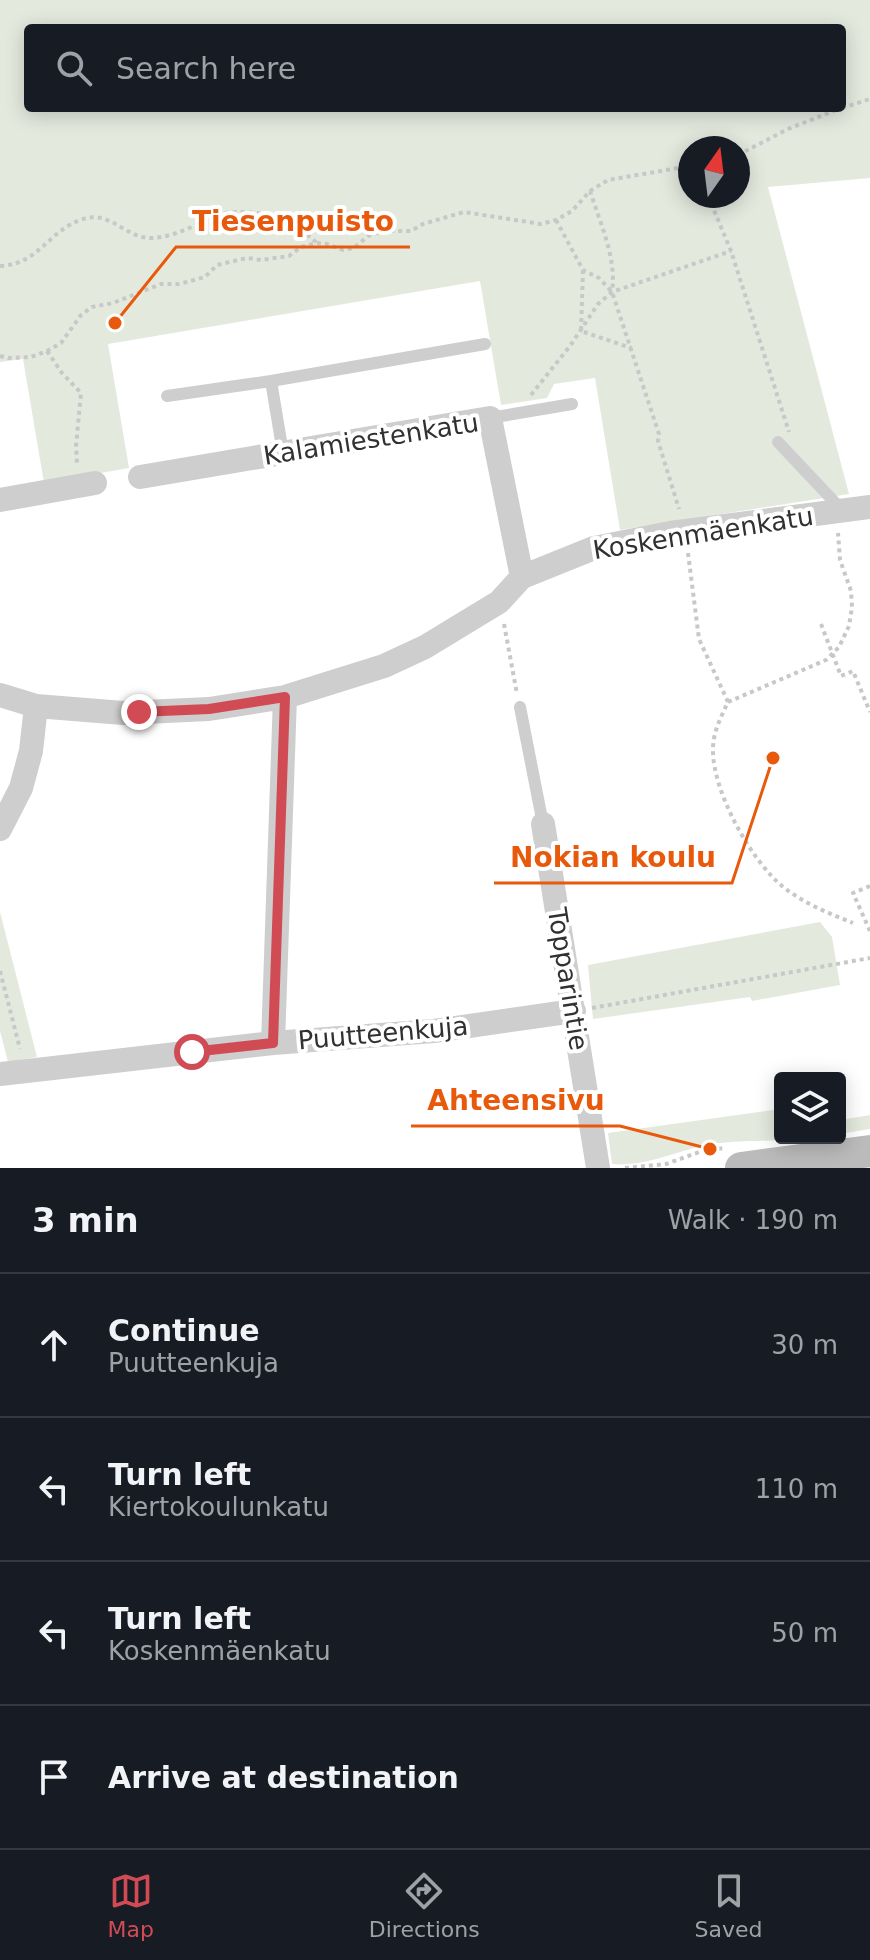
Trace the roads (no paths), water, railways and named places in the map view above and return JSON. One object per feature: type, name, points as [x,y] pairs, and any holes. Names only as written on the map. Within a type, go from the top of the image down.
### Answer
[{"type":"main road","points":[[741,1168],[870,1151]]},
{"type":"street","name":"Kalamiestenkatu","points":[[140,477],[490,418],[522,577]]},
{"type":"street","points":[[0,500],[87,484]]},
{"type":"street","name":"Koskenmäenkatu","points":[[0,695],[36,706],[131,712],[209,709],[285,697],[384,666],[425,647],[499,602],[522,577],[594,548],[685,531],[870,507]]},
{"type":"street","points":[[273,1043],[285,697]]},
{"type":"street","points":[[0,829],[21,788],[31,751],[36,706]]},
{"type":"street","name":"Topparintie","points":[[543,824],[598,1168]]},
{"type":"street","name":"Puutteenkuja","points":[[0,1074],[273,1043],[434,1031],[574,1011]]},
{"type":"lane","points":[[167,396],[485,344]]},
{"type":"lane","points":[[271,381],[283,453]]},
{"type":"lane","points":[[490,418],[572,404]]},
{"type":"lane","points":[[778,442],[839,511]]},
{"type":"lane","name":"Topparintie","points":[[520,707],[543,824]]},
{"type":"place","name":"Tiesenpuisto","points":[[115,323]]},
{"type":"place","name":"Nokian koulu","points":[[773,758]]},
{"type":"place","name":"Ahteensivu","points":[[710,1149]]}]
